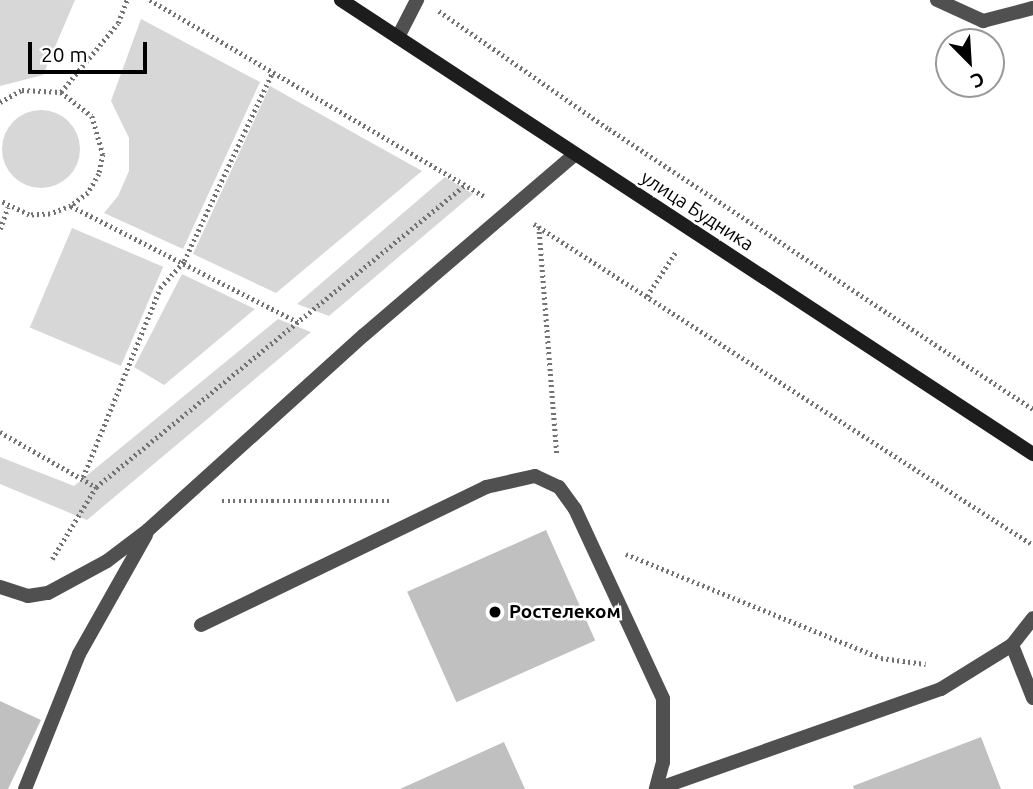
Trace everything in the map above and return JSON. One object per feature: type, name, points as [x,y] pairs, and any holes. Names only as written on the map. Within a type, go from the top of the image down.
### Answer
[{"type":"main road","name":"улица Будника","points":[[341,0],[1033,454]]},
{"type":"lane","points":[[398,37],[417,0]]},
{"type":"lane","points":[[937,0],[983,22],[1033,8]]},
{"type":"lane","points":[[0,587],[28,596],[64,586],[148,530],[510,208],[575,154]]},
{"type":"lane","points":[[201,625],[486,487],[535,476],[559,487],[588,538],[663,699],[663,762],[656,789]]},
{"type":"lane","points":[[25,789],[79,654],[148,530]]},
{"type":"lane","points":[[656,789],[941,689],[1012,645],[1033,618]]},
{"type":"lane","points":[[1012,645],[1033,698]]},
{"type":"path","points":[[61,92],[118,23],[127,0]]},
{"type":"path","points":[[150,0],[464,186],[510,208],[1033,545]]},
{"type":"path","points":[[435,8],[609,129],[1033,409]]},
{"type":"path","points":[[83,477],[160,288],[184,261],[272,73]]},
{"type":"path","points":[[0,102],[22,90],[61,92],[92,116],[103,154],[93,183],[71,206],[50,214],[29,215],[0,201]]},
{"type":"path","points":[[28,596],[96,487],[464,186]]},
{"type":"path","points":[[71,206],[184,261],[298,322]]},
{"type":"path","points":[[0,229],[8,207]]},
{"type":"path","points":[[539,226],[559,487]]},
{"type":"path","points":[[0,432],[83,477],[96,487]]},
{"type":"path","points":[[181,500],[401,501]]},
{"type":"path","points":[[588,538],[881,658],[971,671]]},
{"type":"shaded area","points":[[0,0],[75,0],[43,75],[0,86]]},
{"type":"shaded area","points":[[141,19],[260,82],[183,249],[104,213],[118,196],[129,171],[129,138],[111,101]]},
{"type":"shaded area","points":[[270,86],[422,171],[276,293],[193,254]]},
{"type":"shaded area","points":[[33,110],[49,110],[63,116],[74,127],[80,141],[80,157],[74,171],[63,182],[49,188],[33,188],[19,182],[8,171],[2,157],[2,141],[8,127],[19,116]]},
{"type":"shaded area","points":[[445,177],[473,194],[329,316],[297,304]]},
{"type":"shaded area","points":[[72,228],[163,267],[121,366],[30,327]]},
{"type":"shaded area","points":[[182,274],[255,309],[164,385],[134,367]]},
{"type":"shaded area","points":[[278,319],[311,332],[87,520],[0,484],[0,457],[74,486]]},
{"type":"building","points":[[546,530],[595,641],[456,702],[407,592]]},
{"type":"building","points":[[0,701],[41,720],[8,789],[0,789]]},
{"type":"building","points":[[981,737],[1001,789],[854,789],[853,786]]},
{"type":"building","points":[[504,742],[525,789],[400,789]]},
{"type":"place","name":"Ростелеком","points":[[495,612]]}]
